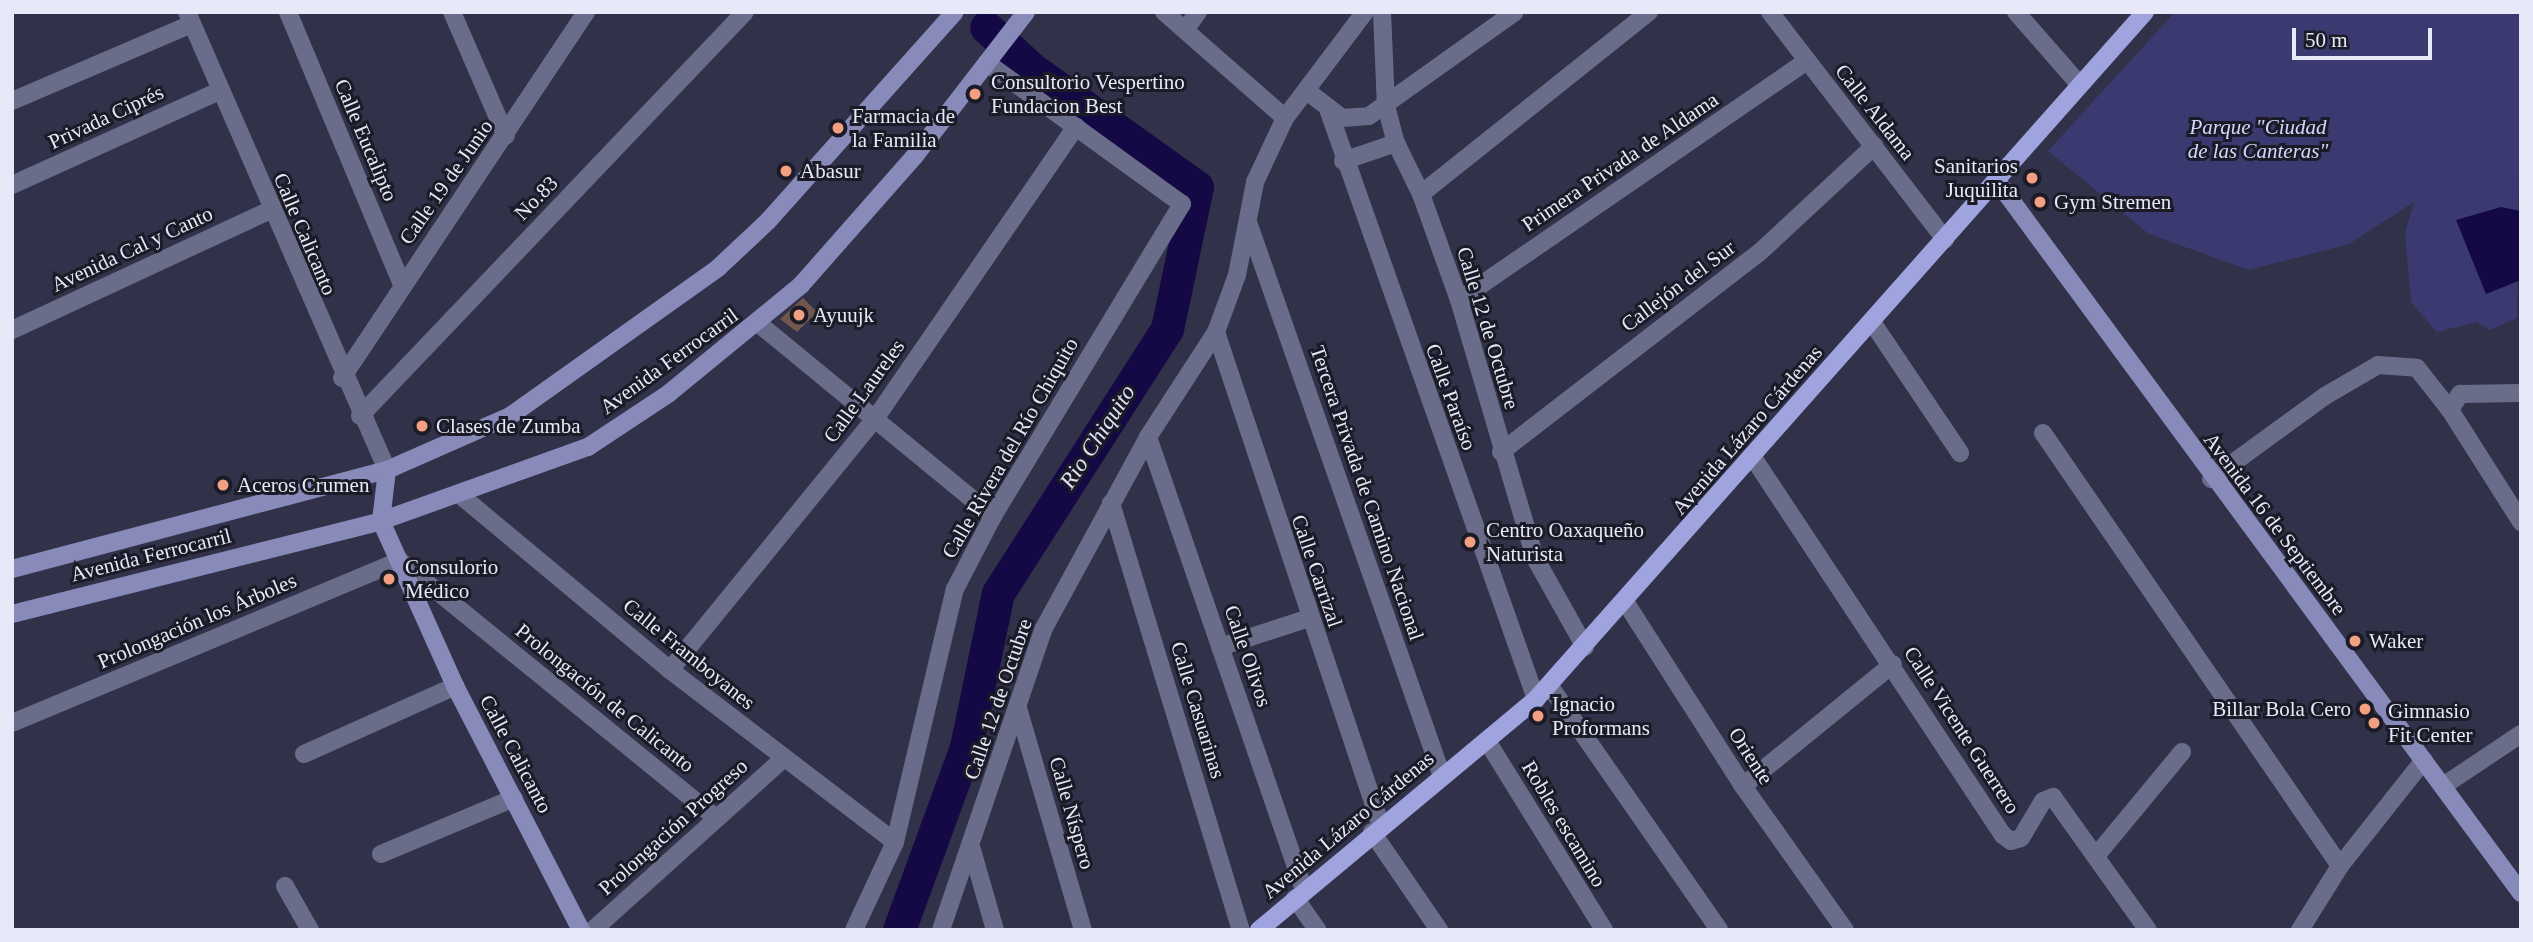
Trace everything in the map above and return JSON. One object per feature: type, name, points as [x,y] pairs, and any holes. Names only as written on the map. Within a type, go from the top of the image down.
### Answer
[{"type":"main road","name":"Avenida Lázaro Cárdenas","points":[[1259,930],[1376,828],[1536,699],[1626,603],[1752,456],[2145,12]]},
{"type":"main road","name":"Avenida Ferrocarril","points":[[12,569],[387,470],[510,416],[718,268],[768,221],[948,15]]},
{"type":"main road","name":"Avenida Ferrocarril","points":[[12,614],[381,521],[460,495],[588,447],[759,324],[801,285],[914,157],[1022,18]]},
{"type":"main road","name":"Avenida 16 de Septiembre","points":[[1997,181],[2211,479],[2521,893]]},
{"type":"main road","points":[[381,521],[387,470]]},
{"type":"main road","name":"Calle Calicanto","points":[[381,521],[455,686],[581,930]]},
{"type":"street","name":"Calle Eucalipto","points":[[288,12],[402,285]]},
{"type":"street","points":[[452,12],[506,136]]},
{"type":"street","name":"Calle 19 de Junio","points":[[342,378],[402,285],[506,136],[586,12]]},
{"type":"street","name":"No.83","points":[[360,416],[745,12]]},
{"type":"street","points":[[1164,12],[1285,118]]},
{"type":"street","points":[[1185,30],[1198,12]]},
{"type":"street","name":"Calle 12 de Octubre","points":[[941,930],[972,850],[1044,628],[1148,437],[1216,332],[1249,225],[1255,182],[1285,118],[1365,12]]},
{"type":"street","name":"Calle 12 de Octubre","points":[[1382,12],[1386,106],[1396,144],[1422,194],[1459,300],[1500,452],[1535,558],[1585,647]]},
{"type":"street","points":[[1307,91],[1328,109],[1354,120],[1386,106],[1515,12]]},
{"type":"street","points":[[1422,194],[1649,12]]},
{"type":"street","name":"Calle Aldama","points":[[1770,12],[1945,239]]},
{"type":"street","points":[[2016,12],[2079,84]]},
{"type":"street","points":[[12,101],[189,18]]},
{"type":"street","name":"Calle Calicanto","points":[[189,18],[342,378],[387,470]]},
{"type":"street","points":[[990,58],[1076,126]]},
{"type":"street","name":"Primera Privada de Aldama","points":[[1459,300],[1807,61]]},
{"type":"street","name":"Privada Ciprés","points":[[12,185],[219,91]]},
{"type":"street","name":"Calle Paraíso","points":[[1328,109],[1343,161],[1536,699]]},
{"type":"street","name":"Calle Rivera del Río Chiquito","points":[[854,930],[895,842],[955,589],[993,516],[1182,204],[1076,126]]},
{"type":"street","name":"Calle Laureles","points":[[670,670],[875,419],[1076,126]]},
{"type":"street","points":[[1343,161],[1396,144]]},
{"type":"street","name":"Callejón del Sur","points":[[1500,452],[1760,252],[1874,146]]},
{"type":"street","name":"Avenida Cal y Canto","points":[[12,330],[271,210]]},
{"type":"street","name":"Tercera Privada de Camino Nacional","points":[[1249,225],[1442,776]]},
{"type":"street","points":[[1872,322],[1960,453]]},
{"type":"street","points":[[759,324],[993,516]]},
{"type":"street","name":"Calle Carrizal","points":[[1216,332],[1376,828],[1439,930]]},
{"type":"street","points":[[2211,479],[2325,396],[2378,365],[2417,368],[2451,410],[2521,523]]},
{"type":"street","points":[[2451,410],[2460,394],[2521,393]]},
{"type":"street","points":[[2043,433],[2340,866]]},
{"type":"street","name":"Calle Olivos","points":[[1148,437],[1220,647],[1299,895],[1317,930]]},
{"type":"street","name":"Calle Vicente Guerrero","points":[[1752,456],[1818,559],[1893,664],[2003,835],[2011,841],[2021,838],[2043,801],[2053,797],[2148,930]]},
{"type":"street","name":"Calle Framboyanes","points":[[460,495],[670,670],[895,842]]},
{"type":"street","name":"Calle Casuarinas","points":[[1111,503],[1241,930]]},
{"type":"street","name":"Prolongación los Árboles","points":[[12,723],[400,561]]},
{"type":"street","name":"Prolongación de Calicanto","points":[[400,561],[716,818]]},
{"type":"street","name":"Oriente","points":[[1626,603],[1743,786],[1845,930]]},
{"type":"street","points":[[1220,647],[1309,618]]},
{"type":"street","points":[[1743,786],[1893,664]]},
{"type":"street","points":[[1549,685],[1718,930]]},
{"type":"street","points":[[304,754],[455,686]]},
{"type":"street","name":"Calle Níspero","points":[[1018,708],[1083,930]]},
{"type":"street","points":[[2443,786],[2521,734]]},
{"type":"street","name":"Robles escamino","points":[[1487,741],[1604,930]]},
{"type":"street","points":[[2096,856],[2182,752]]},
{"type":"street","name":"Prolongación Progreso","points":[[593,930],[784,758]]},
{"type":"street","points":[[2300,930],[2340,866],[2424,760]]},
{"type":"street","points":[[381,854],[514,798]]},
{"type":"street","points":[[972,850],[995,930]]},
{"type":"street","points":[[285,886],[310,930]]},
{"type":"green space","name":"Parque \"Ciudad de las Canteras\"","points":[[2175,12],[2521,12],[2517,318],[2490,330],[2476,322],[2437,332],[2411,302],[2405,234],[2414,202],[2349,244],[2249,270],[2149,234],[2048,151]]},
{"type":"shaded area","points":[[2501,207],[2521,211],[2521,280],[2486,294],[2456,220]]},
{"type":"building","name":"Ayuujk","points":[[803,298],[817,312],[797,332],[780,319]]},
{"type":"waterway","name":"Rio Chiquito","points":[[899,930],[966,747],[998,593],[1167,329],[1197,187],[1032,69],[986,27]]},
{"type":"place","name":"Consultorio Vespertino Fundacion Best","points":[[975,94]]},
{"type":"place","name":"Farmacia de la Familia","points":[[838,128]]},
{"type":"place","name":"Abasur","points":[[786,171]]},
{"type":"place","name":"Sanitarios Juquilita","points":[[2032,178]]},
{"type":"place","name":"Gym Stremen","points":[[2040,202]]},
{"type":"place","name":"Ayuujk","points":[[799,315]]},
{"type":"place","name":"Clases de Zumba","points":[[422,426]]},
{"type":"place","name":"Aceros Crumen","points":[[223,485]]},
{"type":"place","name":"Centro Oaxaqueño Naturista","points":[[1470,542]]},
{"type":"place","name":"Consulorio Médico","points":[[389,579]]},
{"type":"place","name":"Waker","points":[[2355,641]]},
{"type":"place","name":"Billar Bola Cero","points":[[2365,709]]},
{"type":"place","name":"Ignacio Proformans","points":[[1538,716]]},
{"type":"place","name":"Gimnasio Fit Center","points":[[2374,723]]}]
